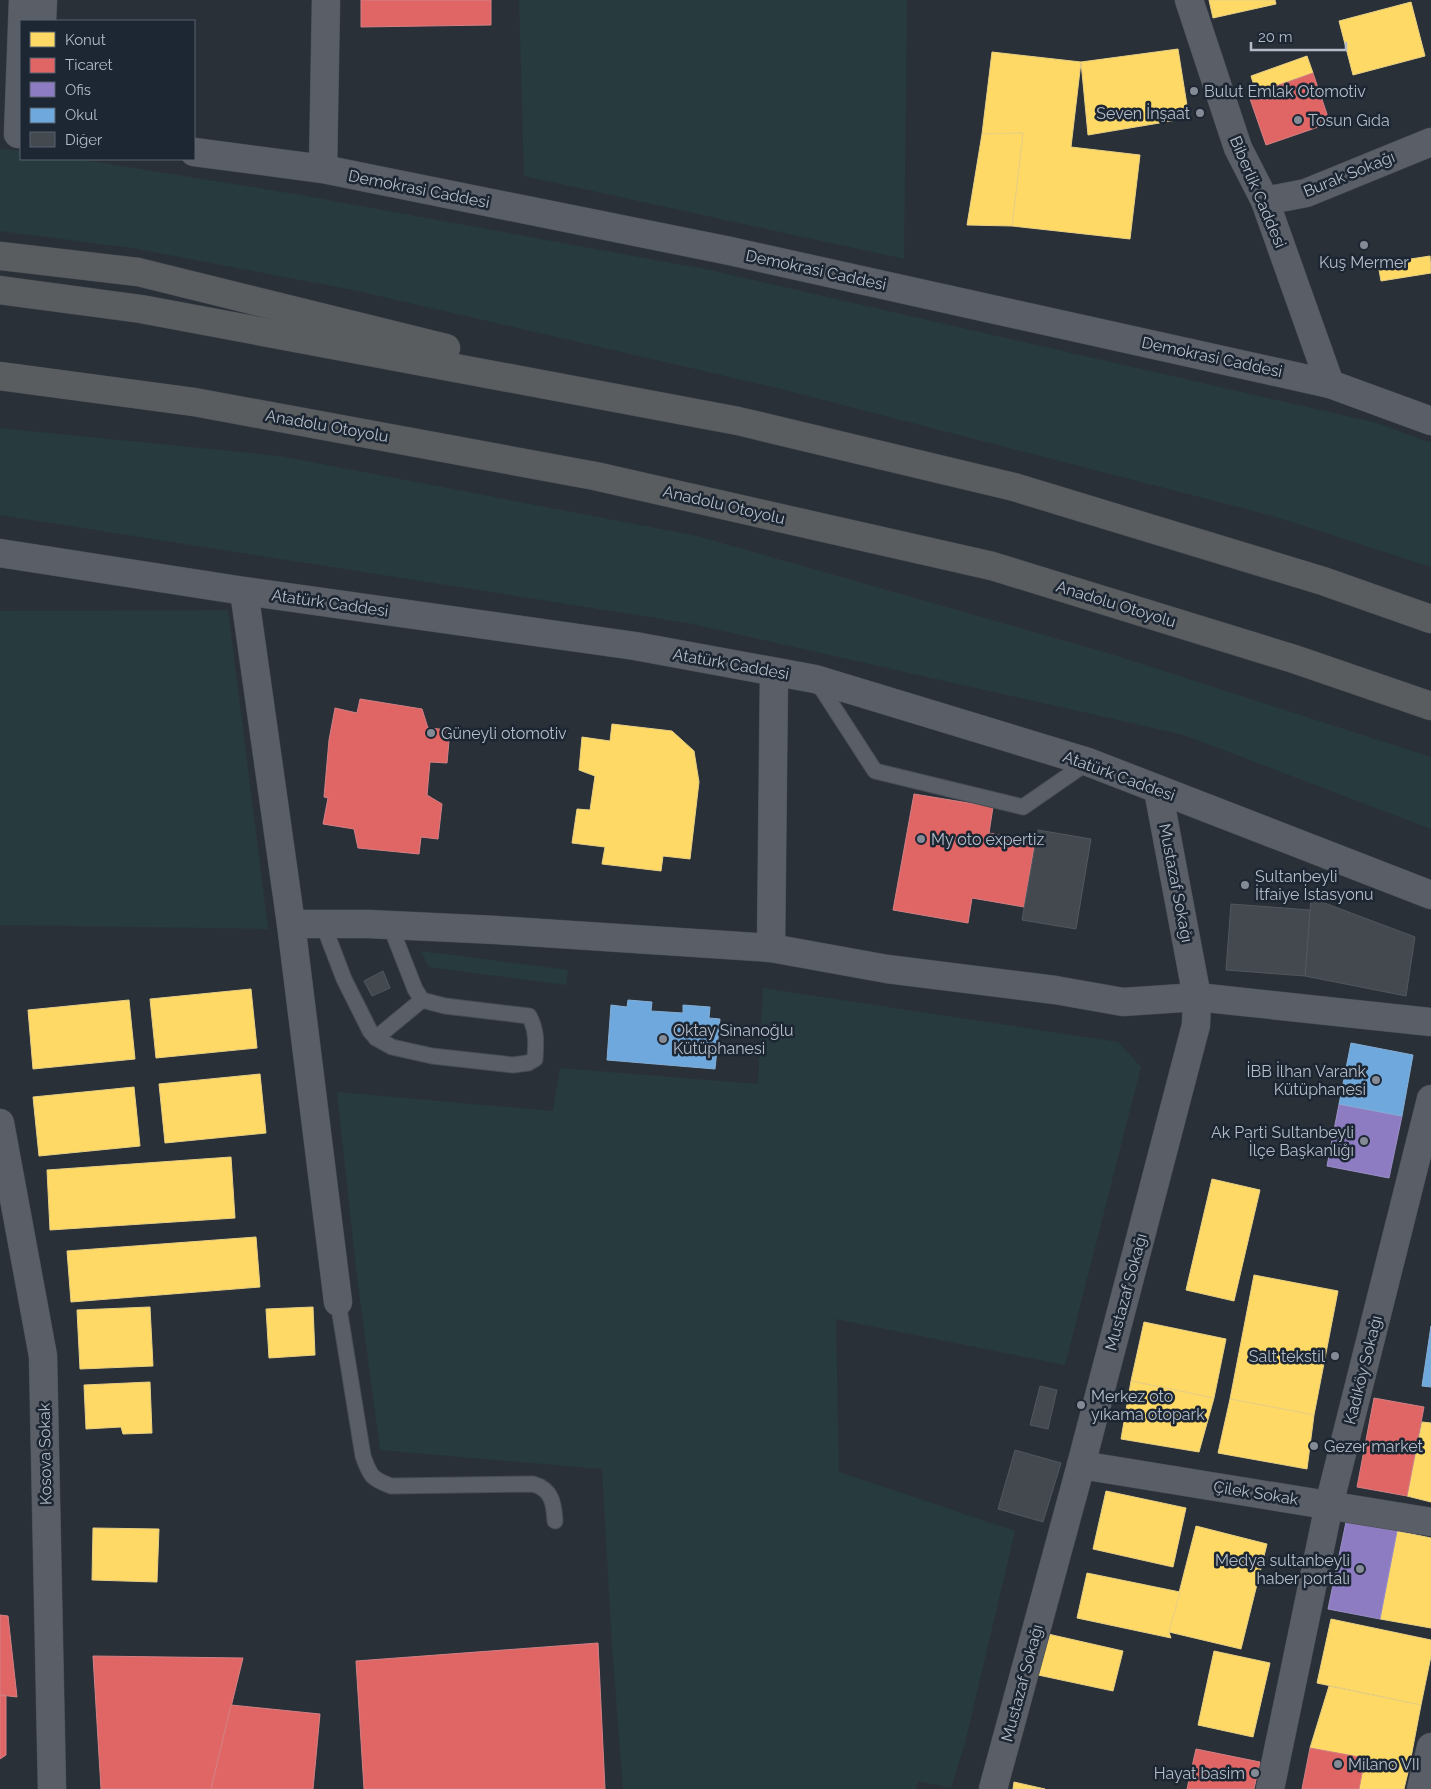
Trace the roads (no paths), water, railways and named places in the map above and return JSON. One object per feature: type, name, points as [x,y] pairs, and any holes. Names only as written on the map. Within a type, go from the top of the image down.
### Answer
[{"type":"highway","points":[[0,256],[138,272],[1014,487],[1322,581],[1431,619]]},
{"type":"highway","points":[[0,290],[141,309],[738,420]]},
{"type":"highway","name":"Anadolu Otoyolu","points":[[0,376],[194,402],[595,476],[992,566],[1294,659],[1431,706]]},
{"type":"highway","points":[[0,392],[194,402]]},
{"type":"street","points":[[323,169],[326,0]]},
{"type":"street","name":"Biberlik Caddesi","points":[[1189,0],[1238,148],[1265,201],[1330,384]]},
{"type":"street","points":[[29,20],[37,9]]},
{"type":"street","points":[[0,61],[20,33]]},
{"type":"street","points":[[13,133],[20,97]]},
{"type":"street","name":"Burak Sokağı","points":[[1265,201],[1306,193],[1431,142]]},
{"type":"street","name":"Demokrasi Caddesi","points":[[195,152],[323,169],[730,251],[1330,384],[1431,421]]},
{"type":"street","name":"Atatürk Caddesi","points":[[0,553],[244,591],[635,646],[815,679],[1088,762],[1431,896]]},
{"type":"street","points":[[244,591],[291,924],[338,1302]]},
{"type":"street","points":[[772,948],[774,672]]},
{"type":"street","name":"Mustazaf Sokağı","points":[[993,1789],[1081,1465],[1196,1025],[1198,997],[1158,790]]},
{"type":"street","points":[[291,924],[390,925],[642,938],[772,948],[887,968],[1055,990],[1124,1002],[1198,997],[1431,1022]]},
{"type":"street","name":"Kadıköy Sokağı","points":[[1270,1789],[1329,1505],[1431,1099]]},
{"type":"street","name":"Kosova Sokak","points":[[0,1123],[43,1356],[52,1789]]},
{"type":"street","name":"Çilek Sokak","points":[[1081,1465],[1431,1522]]},
{"type":"street","points":[[1421,1789],[1431,1747]]},
{"type":"lane","points":[[815,679],[876,771],[1023,807],[1088,762]]},
{"type":"lane","points":[[323,924],[344,979],[370,1031],[376,1038],[392,1047],[432,1056],[513,1065],[528,1063],[535,1059],[536,1039],[534,1024],[529,1016],[445,1006],[422,1000],[415,989],[390,925]]},
{"type":"lane","points":[[376,1038],[422,1000]]},
{"type":"lane","points":[[338,1302],[363,1456],[370,1474],[375,1480],[391,1486],[533,1484],[547,1491],[554,1504],[555,1521]]},
{"type":"place","name":"Bulut Emlak Otomotiv","points":[[1194,91]]},
{"type":"place","name":"Seven İnşaat","points":[[1200,113]]},
{"type":"place","name":"Tosun Gıda","points":[[1298,120]]},
{"type":"place","name":"Kuş Mermer","points":[[1364,245]]},
{"type":"place","name":"Güneyli otomotiv","points":[[431,733]]},
{"type":"place","name":"My oto expertiz","points":[[921,839]]},
{"type":"place","name":"Sultanbeyli İtfaiye İstasyonu","points":[[1245,885]]},
{"type":"place","name":"Oktay Sinanoğlu Kütüphanesi","points":[[663,1039]]},
{"type":"place","name":"İBB İlhan Varank Kütüphanesi","points":[[1376,1080]]},
{"type":"place","name":"Ak Parti Sultanbeyli İlçe Başkanlığı","points":[[1364,1141]]},
{"type":"place","name":"Salt tekstil","points":[[1335,1356]]},
{"type":"place","name":"Merkez oto yıkama otopark","points":[[1081,1405]]},
{"type":"place","name":"Gezer market","points":[[1314,1446]]},
{"type":"place","name":"Medya sultanbeyli haber portalı","points":[[1360,1569]]},
{"type":"place","name":"Milano VII","points":[[1338,1764]]},
{"type":"place","name":"Hayat basim","points":[[1255,1773]]}]
